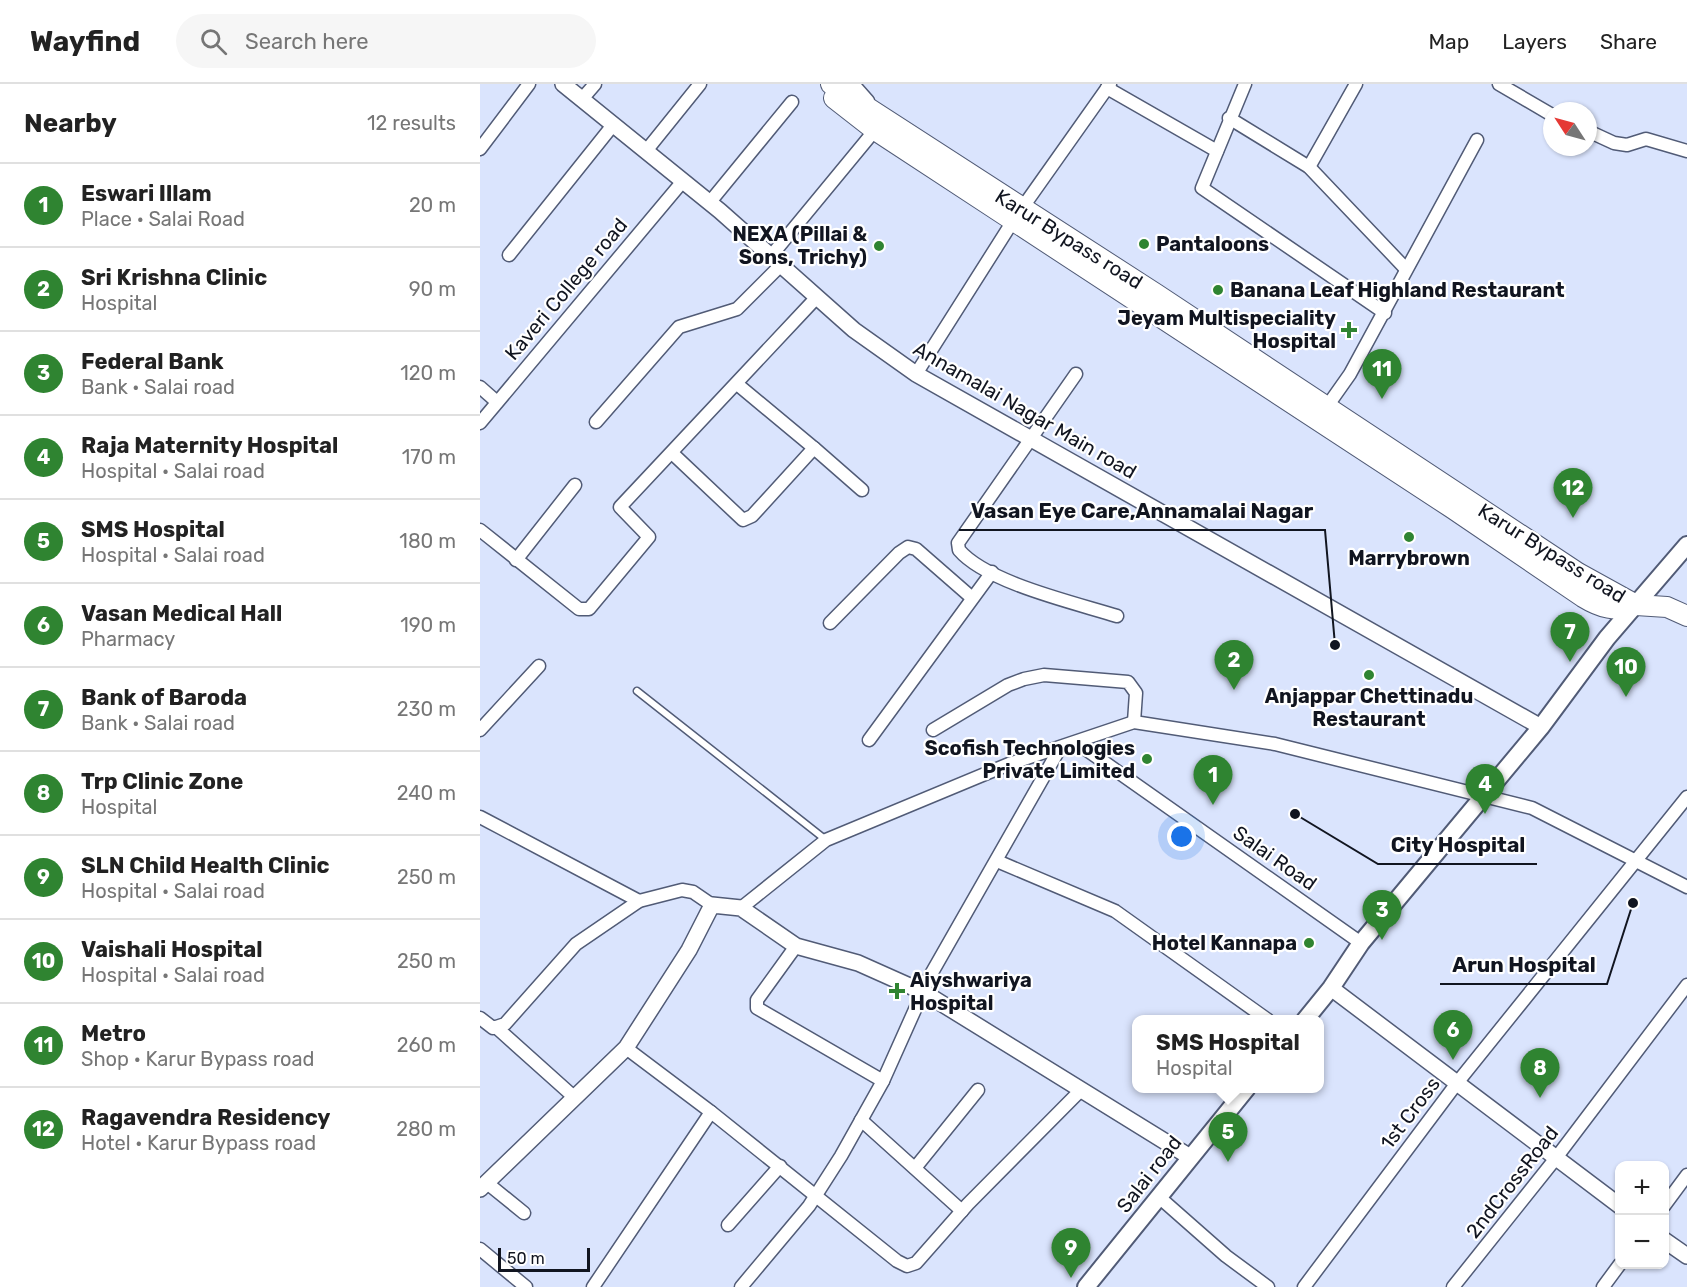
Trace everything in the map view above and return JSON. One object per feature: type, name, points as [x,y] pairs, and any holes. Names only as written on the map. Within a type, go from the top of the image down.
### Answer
[{"type":"main road","name":"Karur Bypass road","points":[[819,84],[853,115],[878,123]]},
{"type":"main road","name":"Karur Bypass road","points":[[831,84],[878,123],[1583,597],[1597,606],[1620,611],[1636,605]]},
{"type":"main road","name":"Karur Bypass road","points":[[1017,215],[1326,408],[1578,573],[1636,605]]},
{"type":"main road","points":[[1309,1015],[1331,988],[1361,943],[1541,727],[1607,638],[1687,544]]},
{"type":"main road","points":[[1636,605],[1667,607],[1687,616]]},
{"type":"main road","name":"Salai road","points":[[1086,1287],[1244,1093]]},
{"type":"street","points":[[480,149],[529,84]]},
{"type":"street","name":"Annamalai Nagar Main road","points":[[563,84],[710,202],[854,330],[916,374],[1033,438],[1240,559],[1541,727]]},
{"type":"street","points":[[582,99],[595,84]]},
{"type":"street","points":[[646,151],[700,84]]},
{"type":"street","points":[[596,422],[679,327],[736,309],[776,260],[878,123],[854,84]]},
{"type":"street","points":[[1245,84],[1202,188],[1385,313]]},
{"type":"street","points":[[1309,167],[1356,84]]},
{"type":"street","points":[[1499,84],[1543,110]]},
{"type":"street","points":[[916,374],[1017,215],[1108,86],[1217,151]]},
{"type":"street","points":[[710,202],[792,102]]},
{"type":"street","points":[[1229,118],[1309,167],[1406,268]]},
{"type":"street","points":[[509,255],[613,124]]},
{"type":"street","points":[[1597,135],[1614,143],[1628,145],[1646,139],[1687,151]]},
{"type":"street","points":[[1326,408],[1350,374],[1385,313],[1406,268],[1477,140]]},
{"type":"street","name":"Kaveri College road","points":[[480,423],[683,181]]},
{"type":"street","points":[[480,530],[579,609],[589,609],[649,537],[620,507],[817,297]]},
{"type":"street","points":[[1076,374],[958,543],[965,557],[1020,585],[1117,616]]},
{"type":"street","points":[[737,384],[862,490]]},
{"type":"street","points":[[480,387],[497,402]]},
{"type":"street","points":[[672,453],[738,518],[747,520],[814,448]]},
{"type":"street","points":[[516,560],[575,485]]},
{"type":"street","points":[[830,623],[899,553],[908,547],[916,549],[971,597]]},
{"type":"street","points":[[869,740],[971,597],[992,572]]},
{"type":"street","points":[[480,730],[539,666]]},
{"type":"street","points":[[933,730],[1008,685],[1044,675],[1128,682],[1136,693],[1134,722]]},
{"type":"street","points":[[741,908],[826,840],[1009,764],[1134,722],[1275,744],[1532,808],[1687,887]]},
{"type":"street","name":"Salai Road","points":[[1077,743],[1361,943]]},
{"type":"street","points":[[741,1287],[817,1194],[861,1120],[883,1081],[922,992],[1060,748]]},
{"type":"street","name":"1st Cross","points":[[1304,1287],[1457,1083],[1633,860],[1687,796]]},
{"type":"street","points":[[480,817],[639,902]]},
{"type":"street","points":[[997,861],[1115,911],[1261,1015]]},
{"type":"street","points":[[497,1028],[505,1024],[576,944],[639,902],[682,890],[693,891],[712,905],[741,908],[796,946],[858,963],[922,992],[1190,1157]]},
{"type":"street","points":[[524,1213],[484,1186],[626,1048],[689,950],[712,905]]},
{"type":"street","points":[[796,946],[757,999],[757,1008],[762,1013],[883,1081]]},
{"type":"street","name":"2ndCrossRoad","points":[[1453,1287],[1556,1158],[1687,984]]},
{"type":"street","points":[[1331,988],[1615,1202]]},
{"type":"street","points":[[480,1018],[497,1028],[574,1097]]},
{"type":"street","points":[[626,1048],[817,1194],[897,1261],[907,1266],[916,1263],[962,1211],[1080,1091]]},
{"type":"street","points":[[915,1168],[978,1090]]},
{"type":"street","points":[[593,1287],[711,1112]]},
{"type":"street","points":[[861,1120],[962,1211]]},
{"type":"street","points":[[728,1225],[780,1166]]},
{"type":"street","points":[[1669,1200],[1687,1175]]},
{"type":"street","points":[[1159,1197],[1226,1256],[1268,1287]]},
{"type":"street","points":[[1669,1242],[1687,1257]]},
{"type":"street","points":[[480,1249],[526,1287]]},
{"type":"street","points":[[1603,1287],[1616,1269]]},
{"type":"street","points":[[505,1287],[513,1276]]},
{"type":"lane","points":[[637,691],[826,840]]},
{"type":"place","name":"Pantaloons","points":[[1144,244]]},
{"type":"place","name":"NEXA (Pillai & Sons, Trichy)","points":[[879,246]]},
{"type":"place","name":"Banana Leaf Highland Restaurant","points":[[1218,290]]},
{"type":"place","name":"Jeyam Multispeciality Hospital","points":[[1349,330]]},
{"type":"place","name":"Metro","points":[[1382,399]]},
{"type":"place","name":"Ragavendra Residency","points":[[1573,518]]},
{"type":"place","name":"Marrybrown","points":[[1409,537]]},
{"type":"place","name":"Vasan Eye Care,Annamalai Nagar","points":[[1335,645]]},
{"type":"place","name":"Bank of Baroda","points":[[1570,662]]},
{"type":"place","name":"Anjappar Chettinadu Restaurant","points":[[1369,675]]},
{"type":"place","name":"Sri Krishna Clinic","points":[[1234,690]]},
{"type":"place","name":"Vaishali Hospital","points":[[1626,697]]},
{"type":"place","name":"Scofish Technologies Private Limited","points":[[1147,759]]},
{"type":"place","name":"Eswari Illam","points":[[1213,805]]},
{"type":"place","name":"City Hospital","points":[[1295,814]]},
{"type":"place","name":"Raja Maternity Hospital","points":[[1485,814]]},
{"type":"place","name":"Arun Hospital","points":[[1633,903]]},
{"type":"place","name":"Federal Bank","points":[[1382,940]]},
{"type":"place","name":"Hotel Kannapa","points":[[1309,943]]},
{"type":"place","name":"Aiyshwariya Hospital","points":[[897,991]]},
{"type":"place","name":"Vasan Medical Hall","points":[[1453,1060]]},
{"type":"place","name":"Trp Clinic Zone","points":[[1540,1098]]},
{"type":"place","name":"SMS Hospital","points":[[1228,1162]]},
{"type":"place","name":"SLN Child Health Clinic","points":[[1071,1278]]}]
